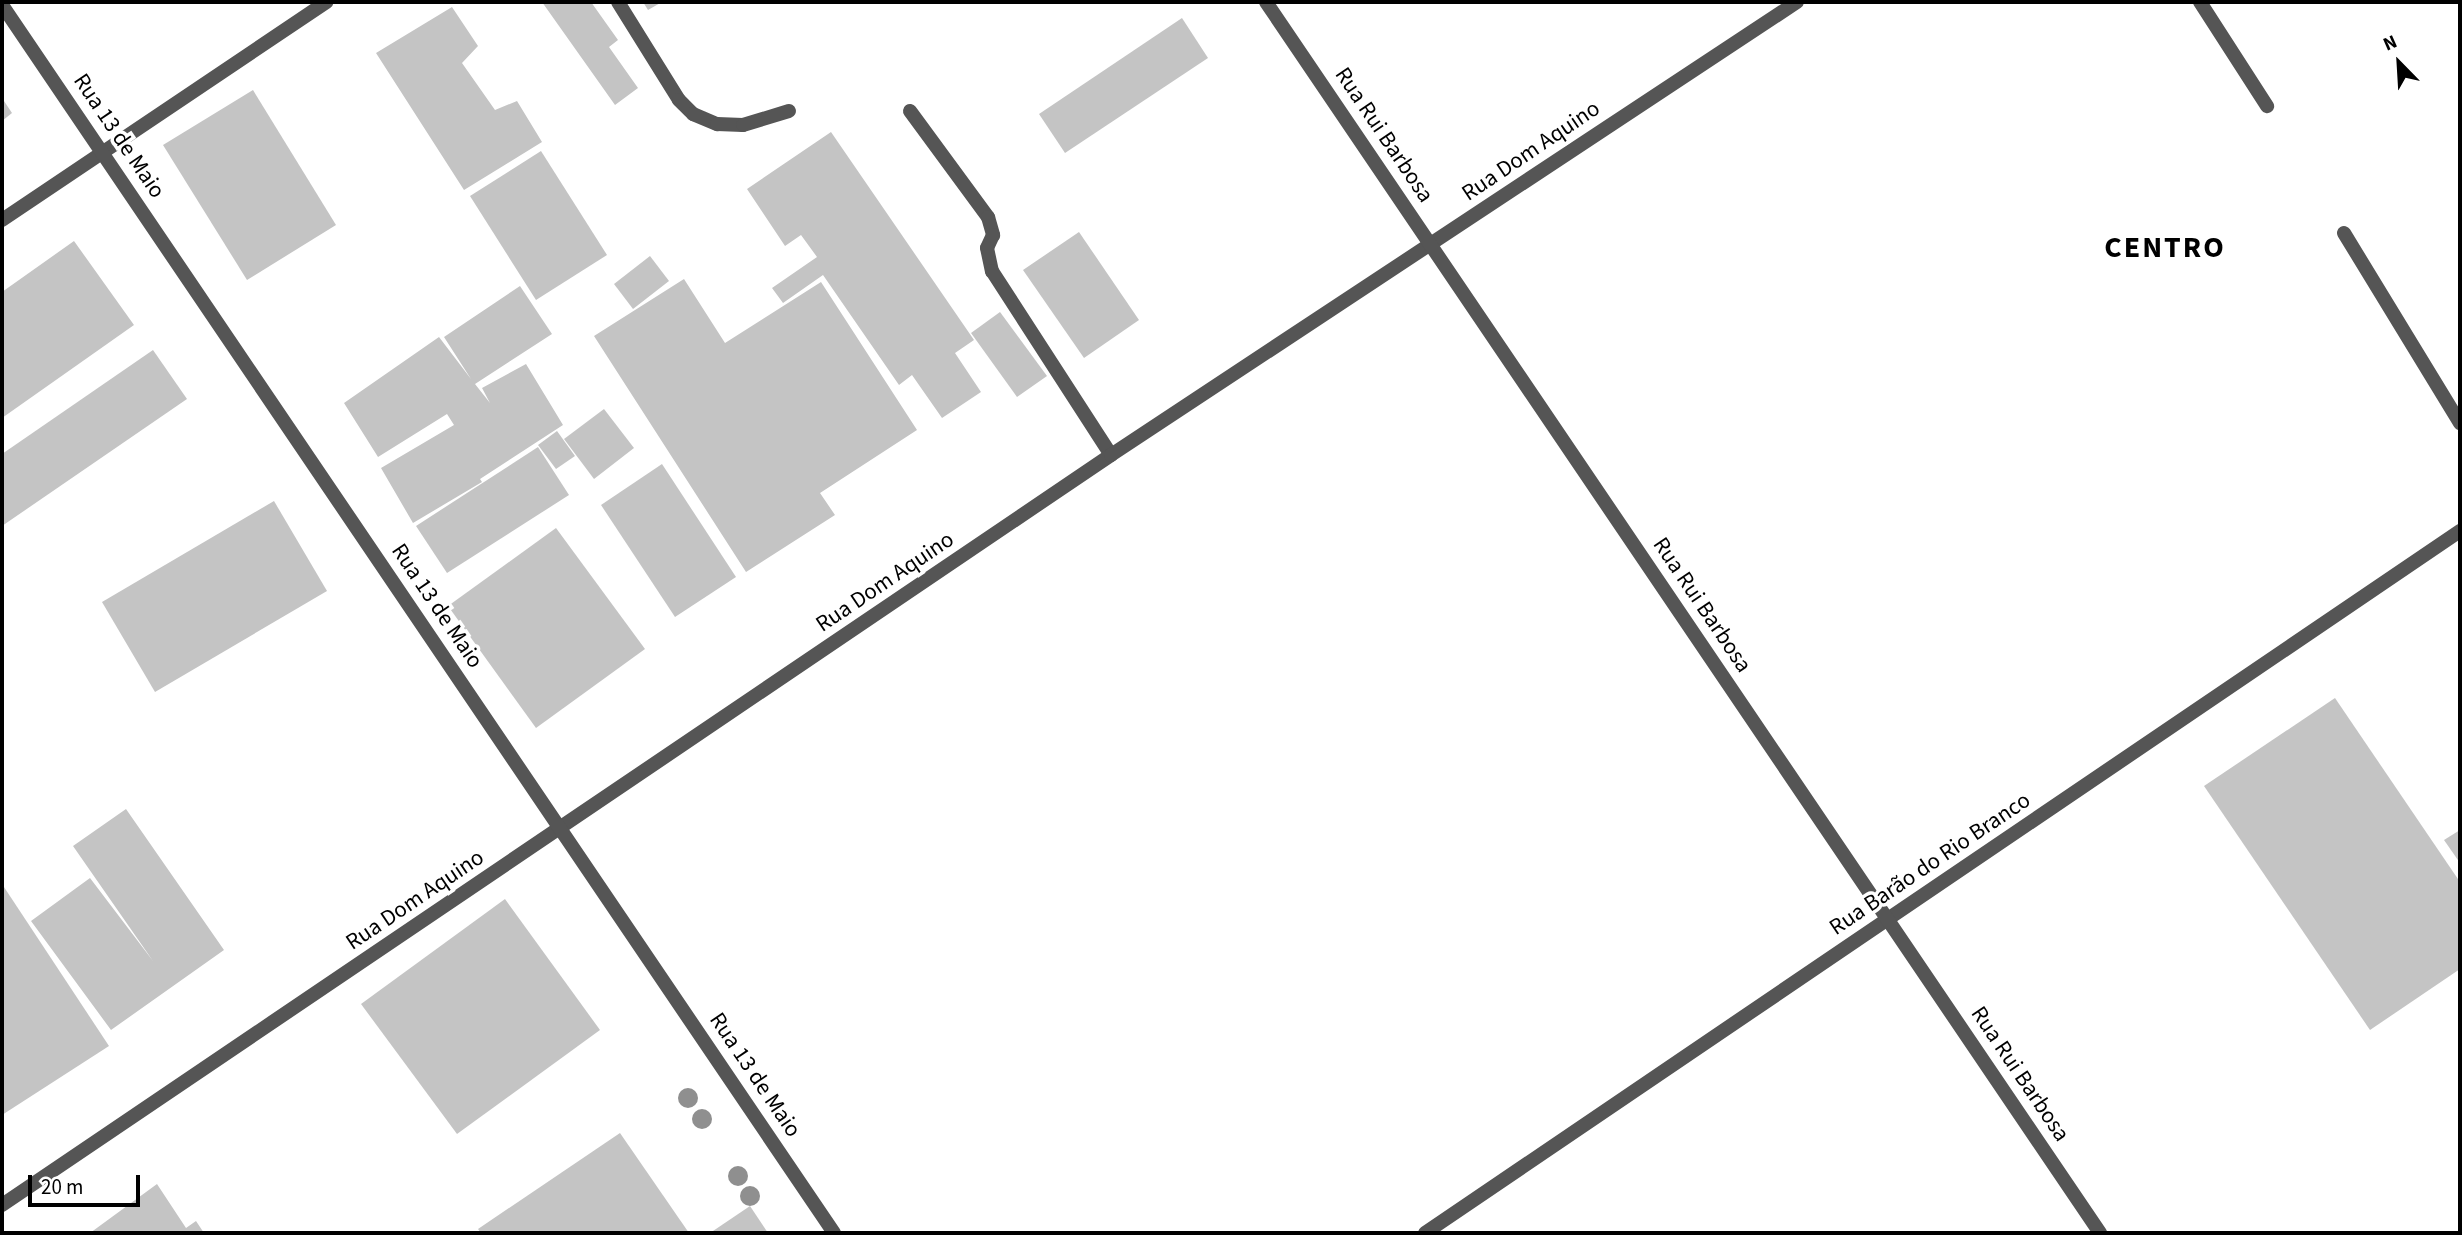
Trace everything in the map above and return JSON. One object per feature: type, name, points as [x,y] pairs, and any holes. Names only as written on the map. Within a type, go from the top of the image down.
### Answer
[{"type":"street","points":[[2,220],[326,2]]},
{"type":"street","points":[[618,2],[679,100],[693,114],[717,124],[743,125],[789,111]]},
{"type":"street","name":"Rua Rui Barbosa","points":[[1266,2],[2100,1233]]},
{"type":"street","name":"Rua Dom Aquino","points":[[2,1205],[1111,455],[1797,2]]},
{"type":"street","points":[[2200,2],[2267,107]]},
{"type":"street","name":"Rua 13 de Maio","points":[[2,5],[834,1233]]},
{"type":"street","points":[[910,111],[988,217],[993,234],[987,248],[992,271],[1111,455]]},
{"type":"street","points":[[2344,233],[2460,423]]},
{"type":"street","name":"Rua Barão do Rio Branco","points":[[1425,1233],[2460,531]]},
{"type":"building","points":[[542,2],[591,2],[618,40],[609,47],[638,88],[615,105]]},
{"type":"building","points":[[643,2],[662,2],[648,10]]},
{"type":"building","points":[[452,7],[478,46],[462,63],[495,110],[517,101],[542,142],[464,190],[376,53]]},
{"type":"building","points":[[1182,18],[1208,58],[1065,153],[1039,114]]},
{"type":"building","points":[[253,90],[336,225],[247,280],[163,145]]},
{"type":"building","points":[[2,98],[12,113],[2,121]]},
{"type":"building","points":[[831,132],[974,340],[955,353],[981,392],[942,418],[912,375],[899,385],[823,275],[783,303],[772,288],[817,257],[801,235],[785,246],[747,189]]},
{"type":"building","points":[[541,151],[607,255],[536,300],[470,196]]},
{"type":"building","points":[[1079,232],[1139,320],[1084,358],[1023,270]]},
{"type":"building","points":[[74,241],[134,325],[2,418],[2,292]]},
{"type":"building","points":[[650,256],[669,281],[633,309],[614,284]]},
{"type":"building","points":[[684,279],[725,343],[821,282],[917,430],[820,493],[835,515],[746,572],[594,336]]},
{"type":"building","points":[[520,286],[552,334],[475,384],[490,403],[482,388],[526,364],[563,425],[480,479],[482,482],[413,523],[381,468],[454,425],[447,414],[378,457],[344,403],[439,337],[471,379],[444,337]]},
{"type":"building","points":[[1000,312],[1047,376],[1017,397],[971,333]]},
{"type":"building","points":[[153,350],[187,399],[2,526],[2,454]]},
{"type":"building","points":[[604,409],[634,448],[594,479],[564,439]]},
{"type":"building","points":[[557,431],[575,456],[556,469],[538,445]]},
{"type":"building","points":[[538,447],[569,495],[447,573],[416,526]]},
{"type":"building","points":[[662,464],[736,577],[675,617],[601,505]]},
{"type":"building","points":[[274,501],[327,591],[155,692],[102,602]]},
{"type":"building","points":[[556,528],[645,649],[536,728],[448,606]]},
{"type":"building","points":[[2335,698],[2460,882],[2460,969],[2370,1030],[2204,786]]},
{"type":"building","points":[[126,809],[224,950],[111,1030],[31,921],[90,878],[153,961],[73,846]]},
{"type":"building","points":[[2460,830],[2460,863],[2444,840]]},
{"type":"building","points":[[2,884],[109,1046],[2,1115]]},
{"type":"building","points":[[505,899],[600,1030],[457,1134],[361,1004]]},
{"type":"building","points":[[620,1133],[689,1233],[481,1233],[478,1229]]},
{"type":"building","points":[[157,1184],[186,1228],[196,1221],[204,1233],[90,1233]]},
{"type":"building","points":[[750,1206],[768,1233],[710,1233]]},
{"type":"district","name":"CENTRO","points":[[2165,248]]}]
